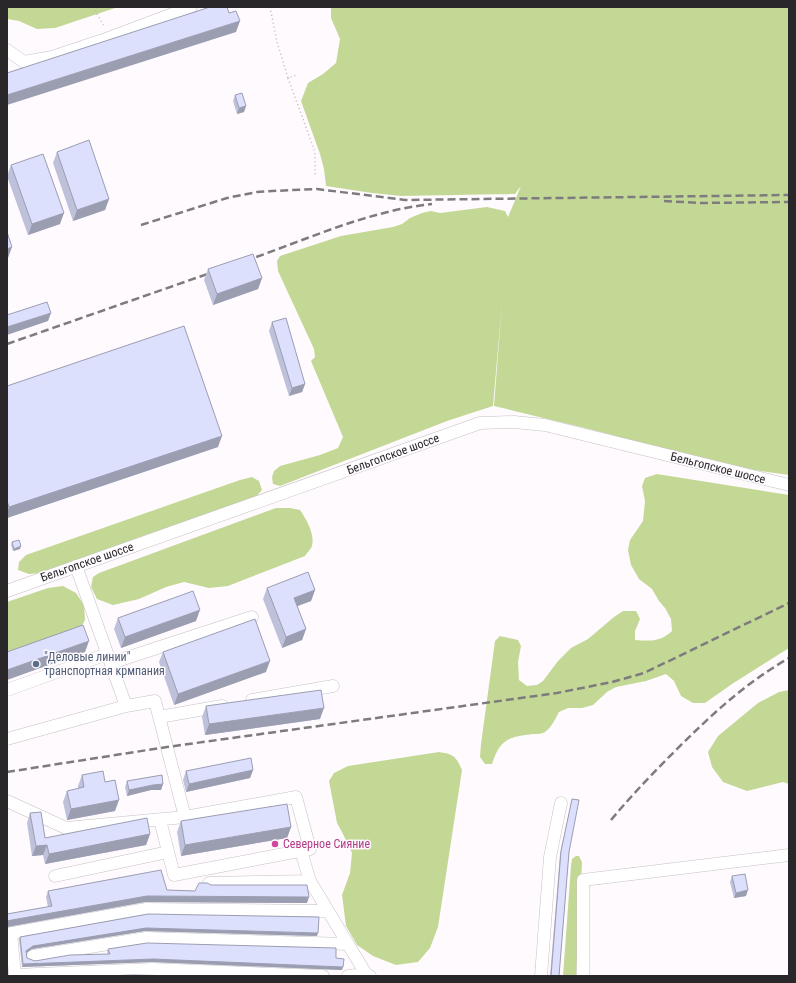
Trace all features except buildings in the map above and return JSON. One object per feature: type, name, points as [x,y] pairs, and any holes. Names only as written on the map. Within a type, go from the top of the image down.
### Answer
[{"type":"street","points":[[7,50],[24,62],[52,57],[103,40],[191,7]]},
{"type":"street","name":"Бельгопское шоссе","points":[[8,587],[76,566],[480,423],[514,422],[545,425],[789,485]]},
{"type":"street","points":[[76,566],[126,706]]},
{"type":"street","points":[[7,690],[252,617]]},
{"type":"street","points":[[159,717],[333,686]]},
{"type":"street","points":[[7,739],[126,706],[155,701],[185,817]]},
{"type":"street","points":[[7,801],[66,828],[185,817],[296,797],[310,849],[174,875],[160,820]]},
{"type":"street","points":[[541,976],[550,857],[561,803]]},
{"type":"street","points":[[301,851],[310,881],[368,975],[348,976]]},
{"type":"street","points":[[55,876],[168,852]]},
{"type":"street","points":[[583,976],[583,880],[789,855]]},
{"type":"street","points":[[209,883],[310,881]]},
{"type":"street","points":[[323,976],[152,969],[15,976],[9,934],[146,909],[328,911]]},
{"type":"street","points":[[33,956],[146,938],[348,944]]},
{"type":"path","points":[[93,7],[104,26],[103,40]]},
{"type":"path","points":[[270,7],[277,42],[288,78],[315,152],[315,177]]},
{"type":"path","points":[[288,78],[297,75]]},
{"type":"green space","points":[[7,7],[118,7],[55,28],[37,29],[19,21],[7,19]]},
{"type":"green space","points":[[331,7],[789,7],[789,475],[733,467],[589,429],[494,406],[502,303],[493,406],[447,421],[280,486],[273,484],[272,477],[274,471],[280,466],[320,455],[338,448],[343,437],[311,361],[315,357],[314,349],[278,271],[277,261],[280,256],[341,236],[393,227],[402,224],[410,218],[431,211],[440,213],[487,207],[505,211],[508,217],[521,186],[515,194],[401,196],[326,186],[320,154],[301,101],[308,83],[323,74],[336,63],[340,39],[331,18]]},
{"type":"green space","points":[[657,474],[789,495],[789,648],[705,703],[693,703],[681,696],[674,681],[666,674],[646,681],[616,687],[607,692],[593,705],[582,708],[568,708],[559,712],[544,733],[511,738],[502,744],[498,749],[492,764],[485,764],[480,757],[481,744],[495,641],[500,636],[518,640],[521,646],[518,662],[519,680],[527,686],[537,685],[543,681],[558,661],[571,648],[588,639],[623,611],[636,611],[640,619],[635,631],[635,640],[655,640],[668,635],[672,631],[671,619],[652,589],[639,579],[631,565],[628,550],[630,540],[643,521],[645,501],[642,486],[645,478]]},
{"type":"green space","points":[[252,477],[259,481],[262,490],[254,499],[41,573],[29,574],[18,570],[19,562],[26,555]]},
{"type":"green space","points":[[276,508],[300,510],[305,518],[311,531],[313,541],[305,556],[228,586],[209,588],[184,582],[166,587],[139,599],[113,605],[97,599],[91,587],[93,577],[99,573]]},
{"type":"green space","points":[[63,586],[76,593],[84,605],[85,620],[80,629],[7,656],[7,602],[48,588]]},
{"type":"green space","points":[[789,690],[789,784],[783,782],[747,791],[723,782],[712,767],[708,752],[718,736],[758,703],[779,692]]},
{"type":"green space","points":[[439,752],[454,756],[462,770],[438,927],[430,948],[418,962],[396,965],[373,956],[357,945],[346,926],[342,895],[350,873],[352,853],[337,823],[329,781],[334,773],[348,766]]},
{"type":"green space","points":[[579,856],[582,862],[576,976],[563,976],[571,866],[572,859]]},
{"type":"railway","points":[[141,225],[227,198],[257,192],[291,190],[317,189],[405,200],[789,195]]},
{"type":"railway","points":[[664,201],[700,203],[789,202]]},
{"type":"railway","points":[[245,261],[337,227],[384,213],[432,204]]},
{"type":"railway","points":[[7,344],[216,271]]},
{"type":"railway","points":[[7,772],[167,747],[557,693],[612,682],[644,673],[789,603]]},
{"type":"railway","points":[[611,820],[658,769],[714,713],[742,690],[789,658]]},
{"type":"place","name":"\"Деловые линии\" транспортная крмпания","points":[[36,664]]},
{"type":"place","name":"Северное Сияние","points":[[275,844]]}]
